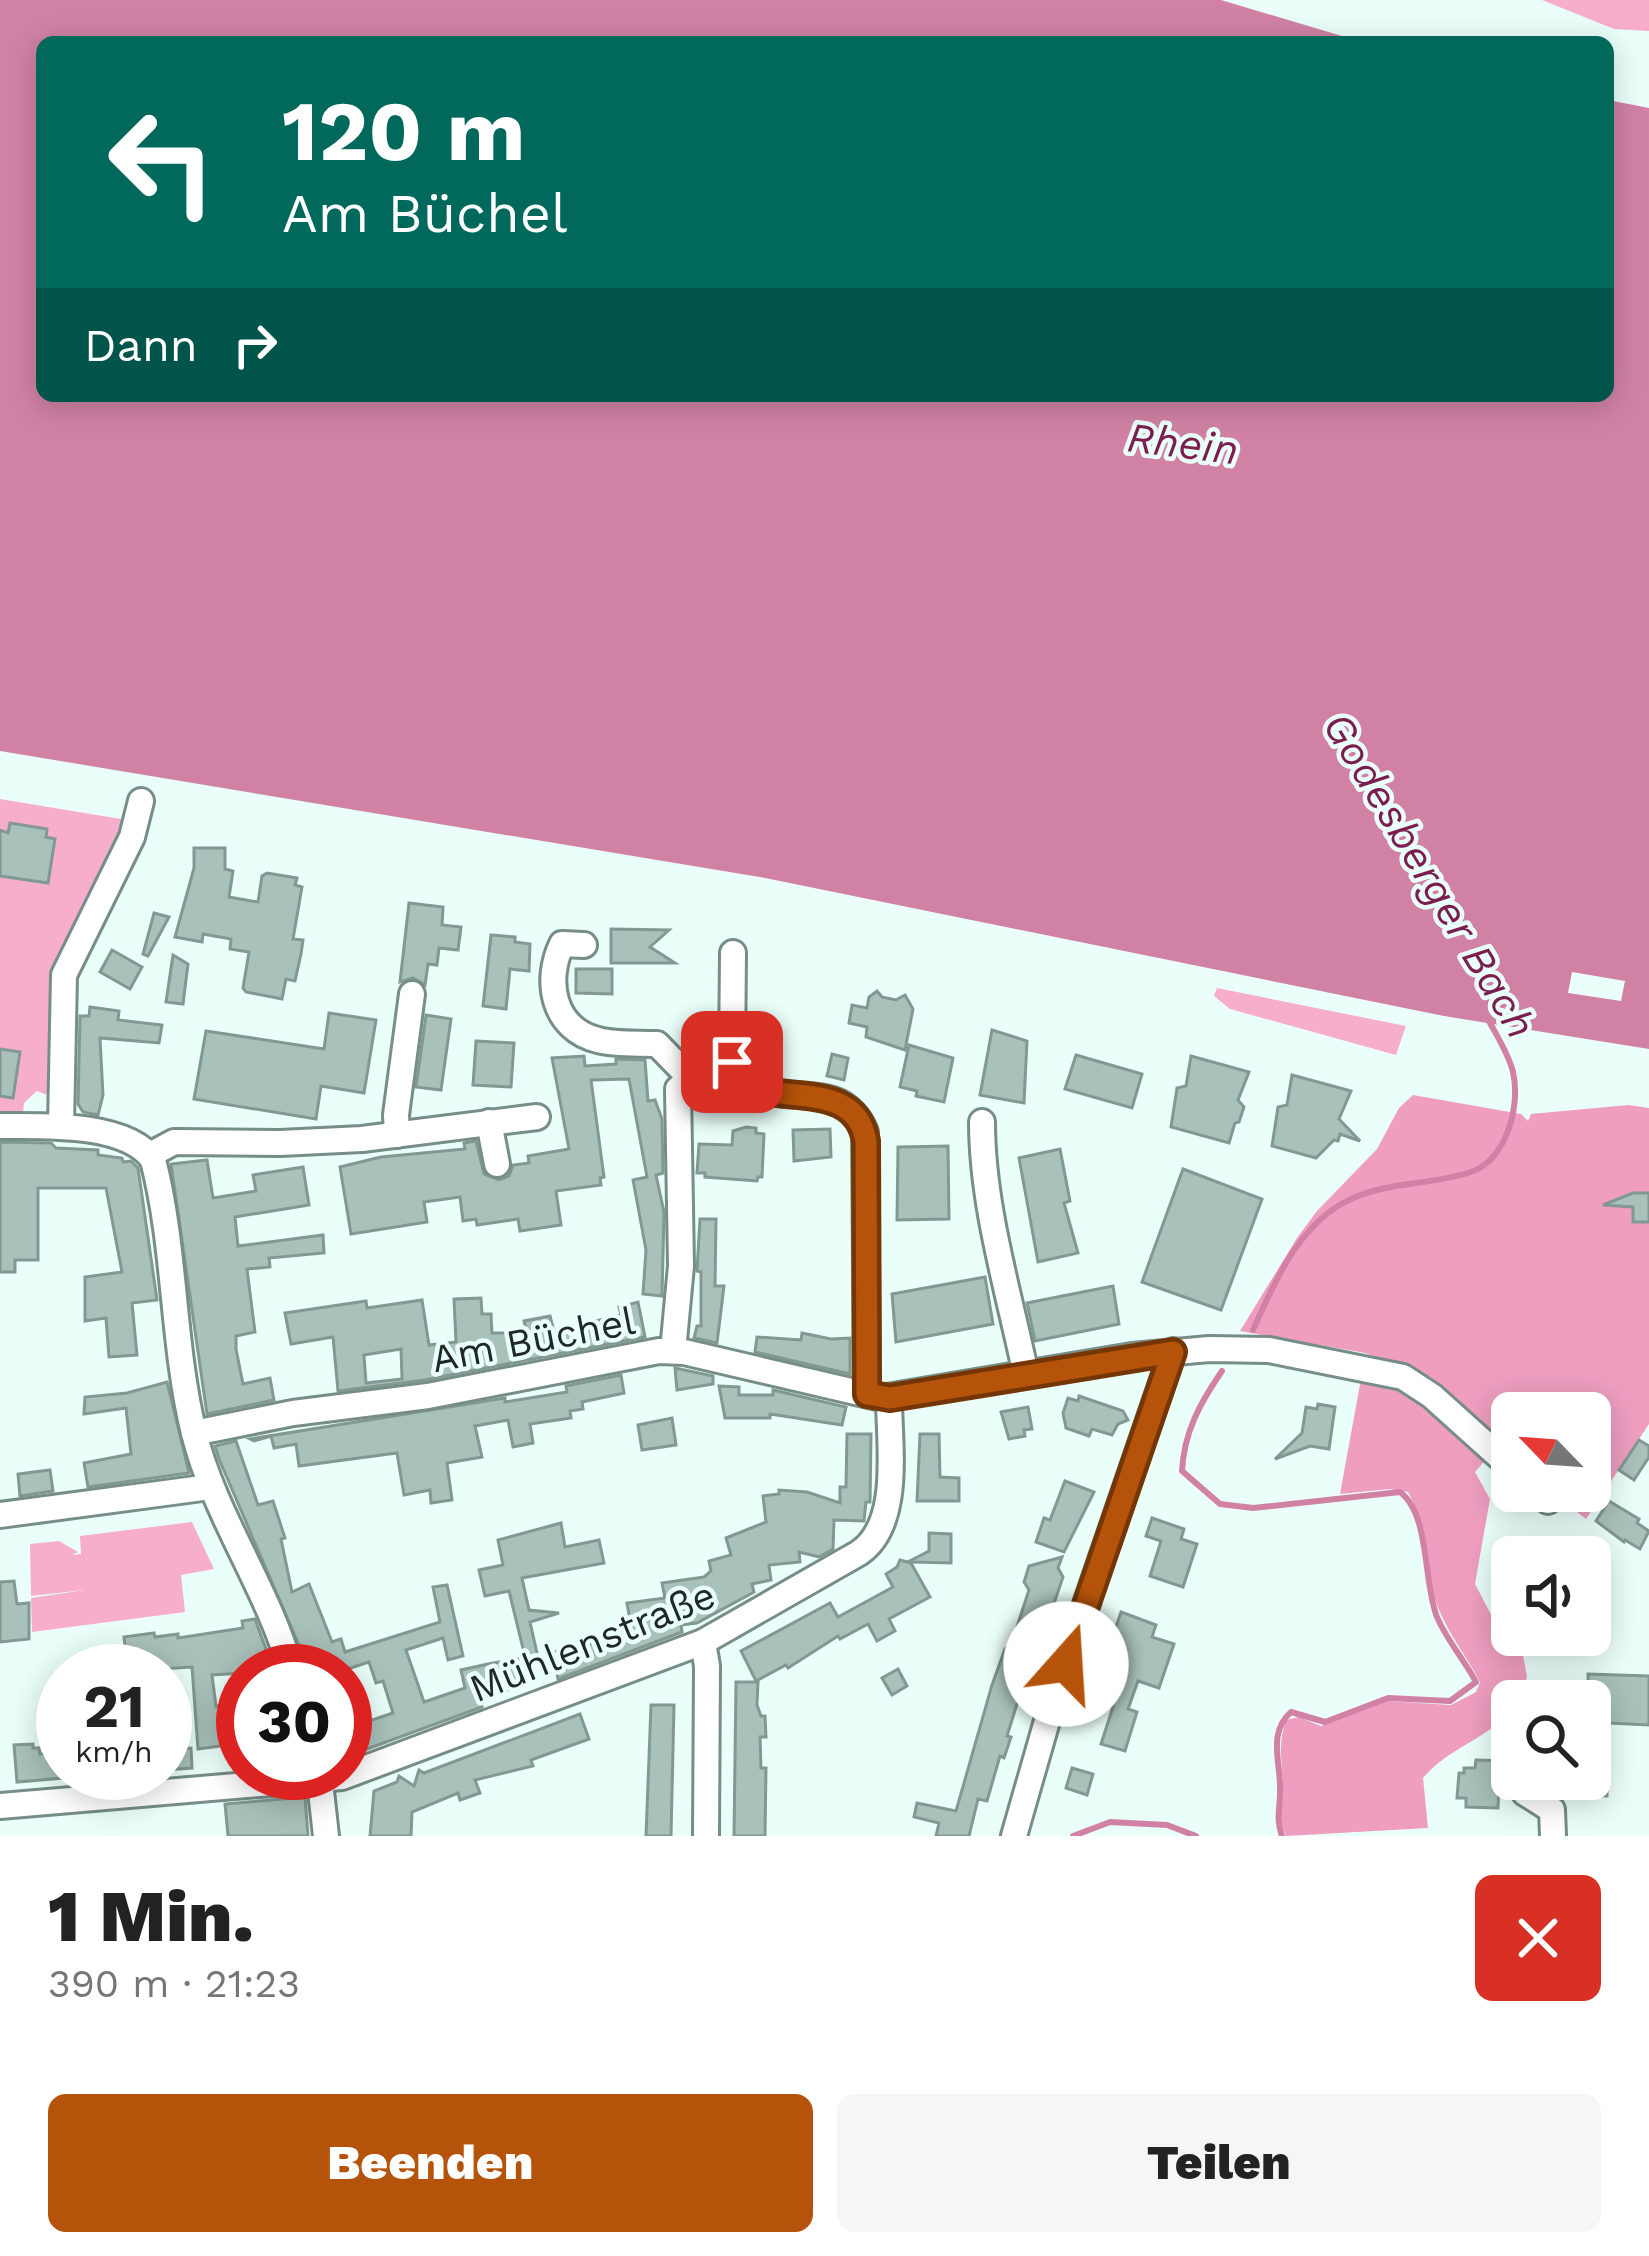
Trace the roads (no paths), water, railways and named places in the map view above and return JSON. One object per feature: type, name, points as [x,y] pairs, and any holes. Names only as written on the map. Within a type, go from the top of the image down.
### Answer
[{"type":"street","points":[[61,1126],[64,975],[132,837],[141,801]]},
{"type":"street","points":[[584,945],[562,944],[554,960],[557,1009],[570,1027],[602,1042],[657,1044],[685,1084],[681,1266],[673,1352]]},
{"type":"street","points":[[733,953],[732,1062],[740,1080]]},
{"type":"street","points":[[397,1135],[412,994]]},
{"type":"street","points":[[685,1084],[740,1080],[758,1090],[833,1100],[862,1124],[878,1396]]},
{"type":"street","points":[[150,1155],[174,1142],[280,1143],[397,1135],[537,1117]]},
{"type":"street","points":[[489,1122],[497,1164]]},
{"type":"street","points":[[982,1122],[998,1242],[1026,1375]]},
{"type":"street","points":[[0,1126],[61,1126],[124,1139],[150,1155],[194,1433],[209,1486],[282,1644]]},
{"type":"street","name":"Am Büchel","points":[[194,1433],[428,1396],[645,1352],[673,1352],[878,1396],[1173,1352],[1235,1348],[1269,1350],[1403,1377],[1432,1396],[1491,1449]]},
{"type":"street","points":[[1014,1836],[1053,1700],[1173,1352]]},
{"type":"street","name":"Mühlenstraße","points":[[372,1766],[703,1642],[860,1553],[879,1535],[888,1503],[878,1396]]},
{"type":"street","points":[[0,1515],[209,1486]]},
{"type":"street","points":[[703,1642],[707,1666],[706,1836]]},
{"type":"street","name":"Mühlenstraße","points":[[0,1806],[216,1786]]},
{"type":"street","points":[[322,1800],[326,1836]]},
{"type":"street","points":[[1537,1800],[1552,1810],[1553,1836]]},
{"type":"water","name":"Rhein","points":[[0,0],[1221,0],[1342,36],[36,36],[36,402],[1614,402],[1614,101],[1649,108],[1649,1049],[1444,1016],[765,878],[0,751]]},
{"type":"waterway","name":"Godesberger Bach","points":[[1253,1330],[1289,1259],[1327,1214],[1358,1196],[1468,1173],[1492,1158],[1508,1132],[1515,1086],[1509,1059],[1489,1021]]},
{"type":"waterway","name":"Godesberger Bach","points":[[1222,1371],[1194,1418],[1182,1471],[1220,1504],[1253,1508],[1400,1492],[1410,1502],[1421,1532],[1437,1617],[1476,1682],[1450,1701],[1388,1698],[1325,1722],[1291,1712],[1277,1738],[1282,1836]]},
{"type":"waterway","name":"Godesberger Bach","points":[[1073,1836],[1110,1822],[1167,1825],[1196,1836]]}]
